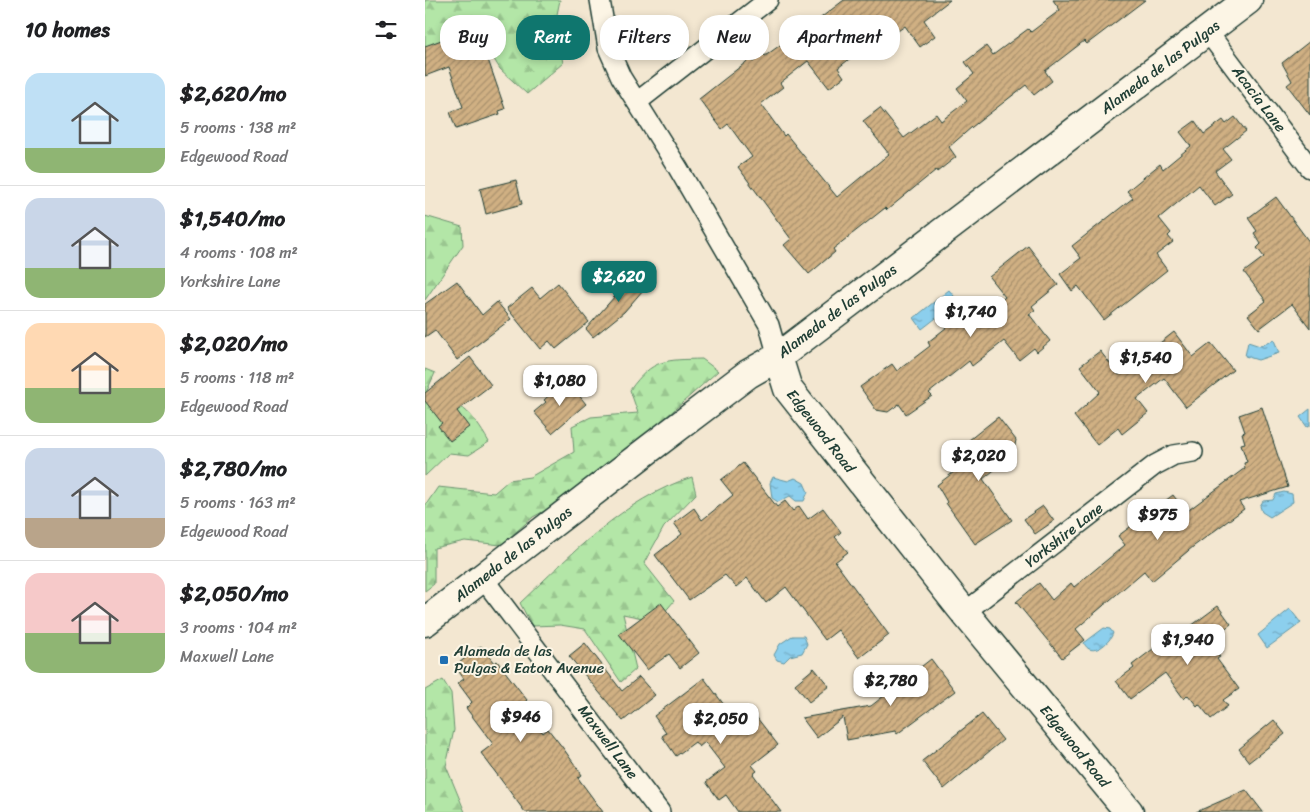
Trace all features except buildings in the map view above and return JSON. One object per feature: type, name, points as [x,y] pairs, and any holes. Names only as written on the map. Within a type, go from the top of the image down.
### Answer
[{"type":"main road","name":"Alameda de las Pulgas","points":[[425,622],[749,374],[778,357],[1248,0]]},
{"type":"main road","name":"Edgewood Road","points":[[778,357],[788,389],[965,612],[1129,812]]},
{"type":"street","name":"Edgewood Road","points":[[600,0],[608,48],[621,77],[678,168],[769,325],[778,357]]},
{"type":"street","points":[[637,102],[768,0]]},
{"type":"street","name":"Acacia Lane","points":[[1207,30],[1310,168]]},
{"type":"street","name":"Yorkshire Lane","points":[[965,612],[1155,465],[1174,455],[1193,452]]},
{"type":"street","name":"Maxwell Lane","points":[[482,577],[660,812]]},
{"type":"green space","points":[[425,0],[560,0],[557,15],[516,15],[516,60],[562,60],[563,63],[527,94],[500,69],[494,60],[506,60],[506,15],[440,15],[440,60],[443,60],[438,68],[425,72]]},
{"type":"green space","points":[[425,216],[462,227],[463,245],[425,300]]},
{"type":"green space","points":[[702,359],[718,371],[585,489],[533,517],[501,545],[465,541],[434,548],[434,584],[425,591],[425,506],[438,487],[494,493],[509,480],[530,477],[574,452],[572,426],[591,417],[638,413],[630,390],[653,366],[669,361]]},
{"type":"green space","points":[[425,369],[435,373],[425,395]]},
{"type":"green space","points":[[425,399],[448,402],[464,409],[471,415],[489,442],[469,455],[449,453],[425,476]]},
{"type":"green space","points":[[692,477],[696,494],[664,527],[644,563],[674,601],[657,621],[623,614],[636,669],[621,682],[585,629],[560,625],[532,626],[520,603],[579,547],[643,499]]},
{"type":"green space","points":[[443,680],[451,693],[454,730],[446,766],[465,812],[425,812],[425,690]]},
{"type":"water","points":[[949,290],[958,301],[922,329],[914,318]]},
{"type":"water","points":[[1274,340],[1279,353],[1258,360],[1245,356],[1248,342],[1260,346]]},
{"type":"water","points":[[1310,409],[1310,426],[1307,427],[1300,417]]},
{"type":"water","points":[[773,477],[788,481],[795,478],[804,483],[808,492],[804,501],[796,501],[790,496],[778,502],[772,498],[770,483]]},
{"type":"water","points":[[1284,492],[1292,494],[1293,502],[1270,517],[1262,512],[1260,506],[1263,501],[1273,500],[1276,494]]},
{"type":"water","points":[[1290,609],[1301,623],[1267,648],[1258,635]]},
{"type":"water","points":[[1104,628],[1110,629],[1113,633],[1108,641],[1095,650],[1087,648],[1084,643]]},
{"type":"water","points":[[792,636],[804,636],[807,644],[802,653],[790,656],[784,662],[777,660],[774,655],[780,644]]},
{"type":"place","name":"Alameda de las Pulgas & Eaton Avenue","points":[[444,660]]}]
